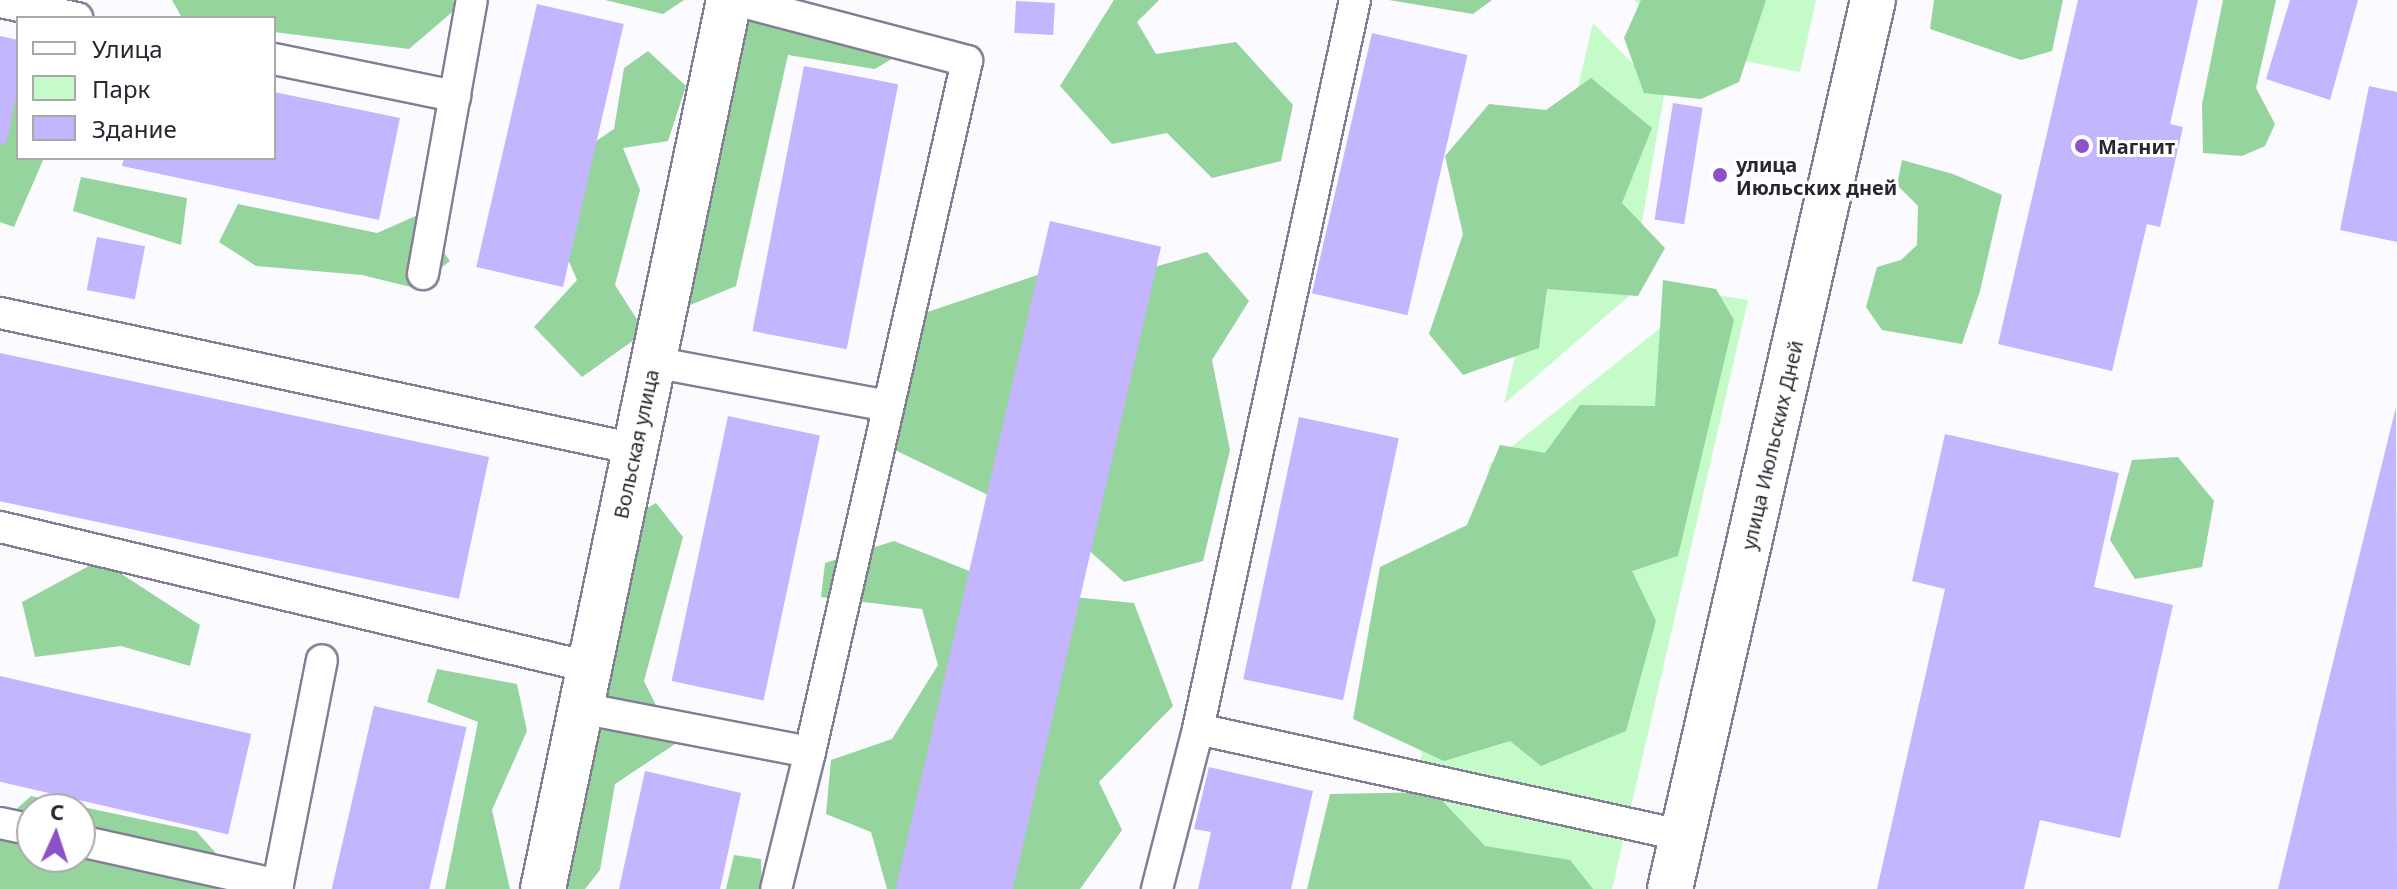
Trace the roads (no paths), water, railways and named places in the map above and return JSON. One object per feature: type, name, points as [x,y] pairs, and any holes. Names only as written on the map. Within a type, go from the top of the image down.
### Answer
[{"type":"street","name":"Вольская улица","points":[[543,889],[729,0]]},
{"type":"street","name":"улица Июльских Дней","points":[[1670,889],[1873,0]]},
{"type":"lane","points":[[423,274],[472,0]]},
{"type":"lane","points":[[735,0],[967,61],[776,889]]},
{"type":"lane","points":[[1157,889],[1198,729],[1355,0]]},
{"type":"lane","points":[[0,2],[67,16]]},
{"type":"lane","points":[[276,59],[455,96]]},
{"type":"lane","points":[[0,313],[635,449]]},
{"type":"lane","points":[[653,362],[888,406]]},
{"type":"lane","points":[[0,527],[585,687],[810,752]]},
{"type":"lane","points":[[96,845],[277,887],[322,660]]},
{"type":"lane","points":[[1198,729],[1682,835]]},
{"type":"place","name":"Магнит","points":[[2082,146]]},
{"type":"place","name":"улица Июльских дней","points":[[1720,175]]}]
